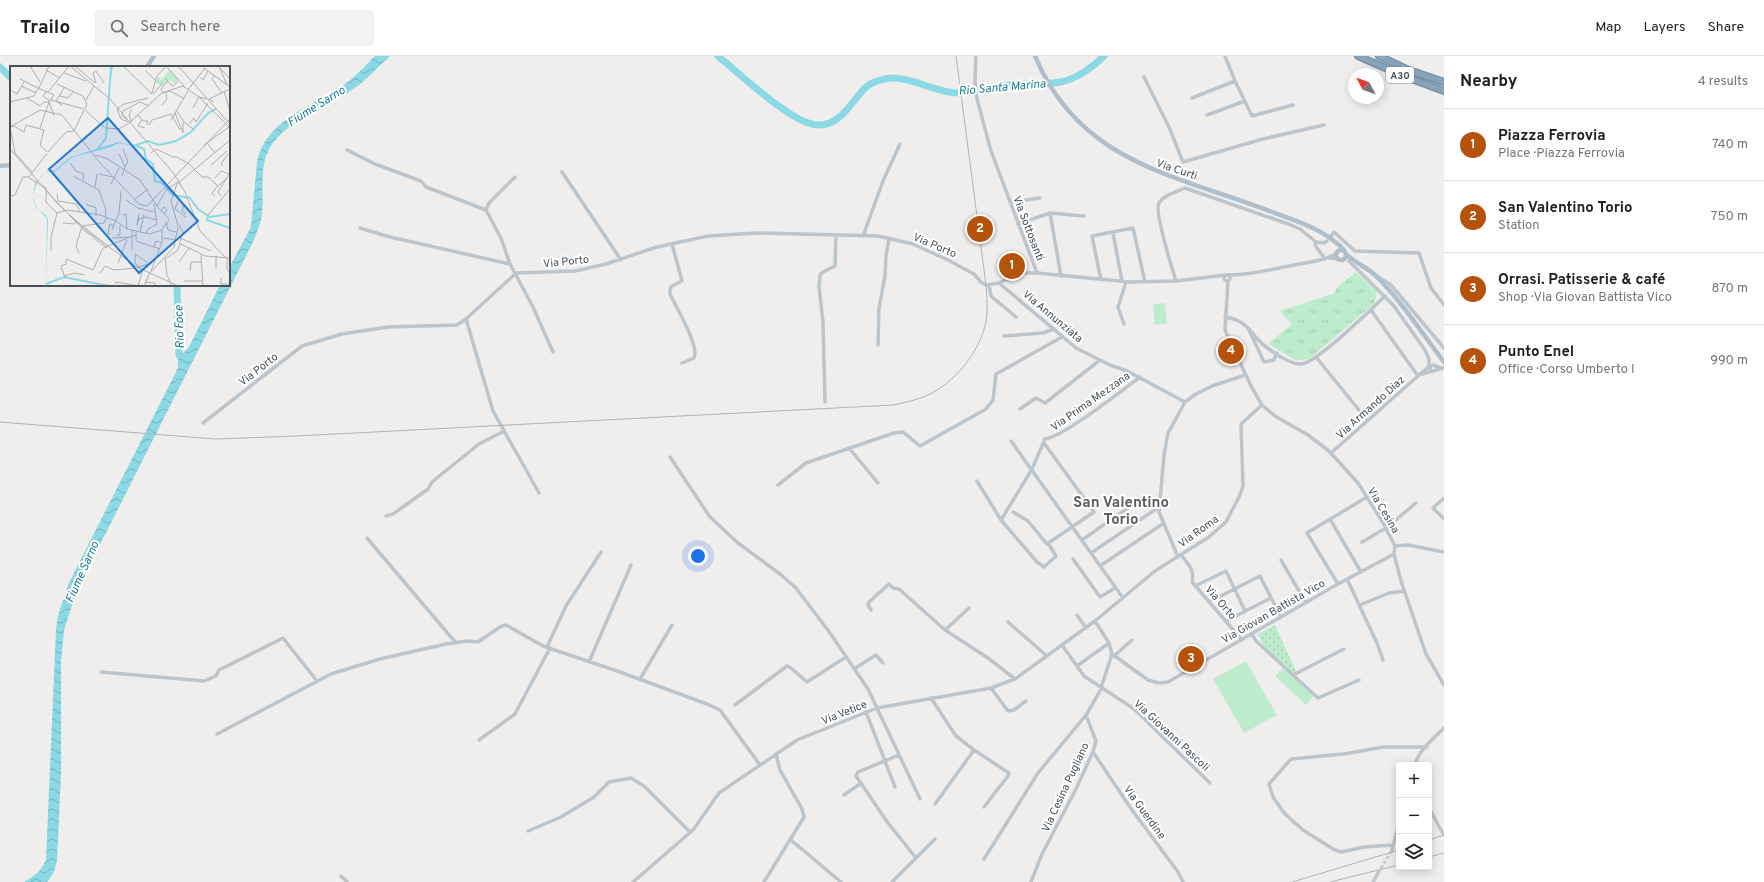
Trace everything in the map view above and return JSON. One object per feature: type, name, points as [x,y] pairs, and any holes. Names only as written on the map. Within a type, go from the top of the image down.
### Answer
[{"type":"highway","name":"A30","points":[[1358,56],[1406,77],[1444,91]]},
{"type":"highway","name":"A30","points":[[1379,56],[1409,70],[1444,82]]},
{"type":"main road","points":[[148,66],[154,56]]},
{"type":"main road","name":"Via Curti","points":[[1035,56],[1041,71],[1058,98],[1089,132],[1118,153],[1147,168],[1305,224],[1335,242],[1354,262],[1375,276],[1395,298],[1442,360]]},
{"type":"main road","points":[[0,166],[10,165]]},
{"type":"main road","points":[[1335,242],[1337,252],[1340,259],[1345,258],[1345,252],[1340,250],[1337,252]]},
{"type":"main road","name":"Via Curti","points":[[1340,259],[1354,262]]},
{"type":"street","name":"Via Sottosanti","points":[[976,56],[976,95],[991,151],[1037,273],[1124,282],[1176,281],[1217,276],[1227,278],[1314,262],[1337,252]]},
{"type":"street","points":[[1225,56],[1252,116],[1293,105]]},
{"type":"street","points":[[1144,77],[1169,127],[1182,162],[1263,139],[1324,125]]},
{"type":"street","points":[[1192,98],[1235,81]]},
{"type":"street","points":[[1207,115],[1245,101]]},
{"type":"street","points":[[863,236],[883,181],[900,144]]},
{"type":"street","points":[[347,150],[375,164],[420,181],[426,187],[486,210],[501,238],[510,264],[533,307],[553,352]]},
{"type":"street","points":[[562,172],[621,260]]},
{"type":"street","points":[[486,210],[489,203],[515,177]]},
{"type":"street","points":[[1176,281],[1161,226],[1158,205],[1164,198],[1185,188],[1291,225],[1300,229],[1316,242],[1324,243],[1327,241]]},
{"type":"street","points":[[1010,202],[1040,198]]},
{"type":"street","points":[[1018,224],[1050,213],[1084,216]]},
{"type":"street","points":[[1050,213],[1061,276]]},
{"type":"street","points":[[360,228],[390,237],[510,264]]},
{"type":"street","points":[[1100,280],[1092,236],[1133,228],[1145,282]]},
{"type":"street","points":[[1331,236],[1334,232],[1359,252],[1376,251],[1419,254],[1430,288],[1444,306]]},
{"type":"street","name":"Via Porto","points":[[203,423],[302,346],[342,334],[388,327],[457,325],[466,319],[516,273],[575,271],[621,260],[672,244],[708,236],[757,233],[889,238],[913,244],[948,260],[974,274],[981,282],[988,285]]},
{"type":"street","points":[[1112,233],[1124,282],[1118,307],[1124,324]]},
{"type":"street","points":[[825,402],[823,322],[819,279],[823,272],[835,266],[836,235]]},
{"type":"street","points":[[878,345],[879,308],[885,276],[889,238]]},
{"type":"street","points":[[1316,242],[1316,248],[1326,258]]},
{"type":"street","points":[[672,244],[682,282],[672,286],[670,289],[670,294],[696,352],[694,358],[682,362]]},
{"type":"street","name":"Via Sottosanti","points":[[1326,258],[1340,259]]},
{"type":"street","points":[[1349,261],[1394,306],[1421,344],[1429,359],[1428,367],[1432,371]]},
{"type":"street","points":[[1016,317],[991,296],[988,285],[998,283],[1019,273],[1037,273]]},
{"type":"street","points":[[1375,276],[1382,278],[1391,285],[1444,348]]},
{"type":"street","points":[[1227,278],[1225,330],[1245,375],[1262,405]]},
{"type":"street","name":"Via Annunziata","points":[[998,283],[1076,348],[1140,377],[1185,402]]},
{"type":"street","points":[[1225,317],[1240,320],[1266,347],[1295,363],[1309,362],[1371,310],[1385,296]]},
{"type":"street","points":[[1371,310],[1419,375]]},
{"type":"street","points":[[466,319],[491,404],[504,431],[539,493]]},
{"type":"street","points":[[1248,327],[1264,362],[1274,360],[1277,353]]},
{"type":"street","points":[[1004,336],[1042,332],[1054,329]]},
{"type":"street","points":[[778,485],[806,463],[898,432],[903,432],[920,446],[986,408],[993,400],[996,374],[1062,337]]},
{"type":"street","points":[[1316,357],[1366,420]]},
{"type":"street","points":[[1020,409],[1036,398],[1044,403],[1100,360]]},
{"type":"street","name":"Via Armando Diaz","points":[[1331,453],[1366,420],[1428,367],[1433,365],[1442,368]]},
{"type":"street","name":"Via Armando Diaz","points":[[1419,375],[1442,368]]},
{"type":"street","points":[[1159,508],[1164,455],[1168,434],[1185,402],[1205,388],[1245,375]]},
{"type":"street","name":"Via Prima Mezzana","points":[[1001,520],[1032,469],[1046,439],[1051,439],[1066,430],[1140,377]]},
{"type":"street","name":"Via Roma","points":[[1122,598],[1155,572],[1209,537],[1226,522],[1243,486],[1241,424],[1262,405]]},
{"type":"street","name":"Via Cesina","points":[[1262,405],[1278,418],[1308,435],[1331,453],[1358,483],[1386,528],[1395,546],[1394,554],[1404,591],[1426,654],[1444,684]]},
{"type":"street","points":[[386,516],[393,514],[428,489],[432,482],[479,444],[504,431]]},
{"type":"street","points":[[1011,441],[1122,598]]},
{"type":"street","points":[[1044,442],[1094,512],[1047,544]]},
{"type":"street","points":[[850,448],[878,483]]},
{"type":"street","points":[[670,457],[710,517],[738,543],[796,588],[868,689],[920,800]]},
{"type":"street","points":[[977,481],[1001,520],[1037,562],[1044,567],[1056,556],[1050,546],[1028,521],[1013,512]]},
{"type":"street","points":[[1082,540],[1145,496],[1159,508]]},
{"type":"street","points":[[1338,584],[1307,533],[1367,497]]},
{"type":"street","points":[[1444,498],[1433,508],[1444,520]]},
{"type":"street","points":[[1362,542],[1386,528],[1416,503]]},
{"type":"street","points":[[1091,553],[1159,508]]},
{"type":"street","name":"Via Orto","points":[[1159,508],[1159,512],[1179,556],[1192,571],[1192,582],[1242,640]]},
{"type":"street","points":[[1330,519],[1361,572]]},
{"type":"street","points":[[1100,566],[1164,523]]},
{"type":"street","points":[[367,538],[456,642]]},
{"type":"street","points":[[1395,546],[1408,545],[1444,552]]},
{"type":"street","points":[[479,740],[516,714],[566,606],[601,552]]},
{"type":"street","name":"Via Giovan Battista Vico","points":[[1113,655],[1148,680],[1159,683],[1168,682],[1338,584],[1394,554]]},
{"type":"street","points":[[1073,559],[1100,597],[1115,588]]},
{"type":"street","points":[[1281,560],[1306,603]]},
{"type":"street","points":[[589,662],[631,564]]},
{"type":"street","points":[[1196,586],[1226,571],[1246,611]]},
{"type":"street","points":[[1209,602],[1260,576],[1281,617]]},
{"type":"street","points":[[1347,579],[1360,605],[1383,660]]},
{"type":"street","points":[[871,610],[868,602],[889,584],[893,588],[899,589],[945,630],[988,658],[1015,679]]},
{"type":"street","points":[[1360,605],[1389,593],[1404,591]]},
{"type":"street","name":"Via Vetice","points":[[633,882],[690,832],[719,793],[797,740],[877,708],[991,688],[1015,679],[1086,628],[1122,598]]},
{"type":"street","points":[[1226,621],[1271,598]]},
{"type":"street","points":[[945,630],[969,608]]},
{"type":"street","points":[[1078,615],[1086,628]]},
{"type":"street","points":[[1095,621],[1109,643],[1113,655]]},
{"type":"street","points":[[1008,622],[1047,656]]},
{"type":"street","points":[[217,734],[331,674],[380,659],[456,642],[478,642],[500,627],[506,625],[548,647],[720,710],[760,765]]},
{"type":"street","points":[[640,680],[672,625]]},
{"type":"street","points":[[1252,634],[1256,641],[1318,698],[1359,680]]},
{"type":"street","points":[[101,672],[204,681],[216,676],[219,670],[283,638],[317,681]]},
{"type":"street","points":[[984,859],[1038,773],[1086,715],[1101,688],[1113,655],[1132,640]]},
{"type":"street","points":[[1077,666],[1109,643]]},
{"type":"street","name":"Via Giovanni Pascoli","points":[[1062,645],[1084,676],[1134,709],[1210,783]]},
{"type":"street","points":[[1293,675],[1344,649]]},
{"type":"street","points":[[854,669],[876,654],[883,663]]},
{"type":"street","points":[[735,705],[787,666],[807,682],[846,657]]},
{"type":"street","points":[[991,688],[1004,708],[1008,710],[1014,710],[1026,701]]},
{"type":"street","points":[[931,698],[956,736],[1009,773],[984,807]]},
{"type":"street","points":[[866,712],[895,787]]},
{"type":"street","name":"Via Cesina Pugliano","points":[[1031,882],[1042,854],[1076,789],[1093,752],[1096,741],[1086,715]]},
{"type":"street","points":[[1416,762],[1427,746],[1444,728]]},
{"type":"street","points":[[1393,845],[1364,847],[1341,852],[1333,849],[1303,830],[1285,814],[1273,797],[1269,784],[1291,759],[1344,754],[1382,747],[1427,746]]},
{"type":"street","points":[[935,804],[974,750]]},
{"type":"street","name":"Via Guerdine","points":[[1093,752],[1132,810],[1178,872],[1183,882]]},
{"type":"street","points":[[764,882],[804,817],[802,808],[780,770],[776,754]]},
{"type":"street","points":[[899,755],[858,772],[856,776],[888,823],[916,858]]},
{"type":"street","points":[[528,831],[561,817],[594,797],[609,782],[631,778],[644,786],[690,832]]},
{"type":"street","points":[[844,795],[861,783]]},
{"type":"street","points":[[1432,814],[1442,832]]},
{"type":"street","points":[[1392,850],[1396,834]]},
{"type":"street","points":[[892,882],[935,839]]},
{"type":"street","points":[[791,840],[841,882]]},
{"type":"street","points":[[1373,882],[1378,873]]},
{"type":"street","points":[[341,876],[347,882]]},
{"type":"green space","points":[[1356,272],[1377,292],[1374,304],[1309,359],[1295,360],[1268,344],[1292,324],[1280,311],[1335,293],[1336,288]]},
{"type":"green space","points":[[1165,303],[1167,323],[1155,325],[1153,304]]},
{"type":"green space","points":[[1275,625],[1296,671],[1292,673],[1263,645],[1258,634]]},
{"type":"green space","points":[[1246,661],[1277,715],[1244,733],[1213,679]]},
{"type":"green space","points":[[1283,668],[1314,696],[1306,705],[1275,676]]},
{"type":"water","name":"Fiume Sarno","points":[[375,56],[390,56],[359,85],[307,115],[282,133],[273,144],[264,163],[262,214],[254,240],[77,590],[64,630],[61,662],[61,773],[57,861],[53,874],[47,882],[24,882],[37,873],[46,860],[56,629],[58,616],[68,585],[178,368],[178,346],[183,353],[189,347],[220,286],[230,286],[230,266],[251,227],[257,162],[262,148],[269,136],[290,117],[341,87],[355,76]]},
{"type":"waterway","name":"Rio Santa Marina","points":[[718,56],[753,86],[782,108],[808,123],[819,125],[827,124],[840,117],[865,88],[874,82],[889,78],[909,80],[942,91],[958,93],[1009,85],[1066,81],[1084,72],[1104,56]]},
{"type":"waterway","name":"Rio Foce","points":[[0,67],[10,77]]},
{"type":"waterway","name":"Rio Foce","points":[[177,286],[179,355]]},
{"type":"tunnel","points":[[1442,832],[1444,836]]},
{"type":"tunnel","points":[[1378,873],[1392,850]]},
{"type":"railway","points":[[0,422],[215,439],[893,405],[926,396],[947,383],[972,356],[983,334],[987,317],[986,285],[956,56]]},
{"type":"railway","points":[[1432,839],[1444,835]]},
{"type":"railway","points":[[1292,882],[1396,851]]},
{"type":"railway","points":[[1432,856],[1444,853]]},
{"type":"railway","points":[[1330,882],[1396,866]]},
{"type":"place","name":"San Valentino Torio","points":[[980,229]]},
{"type":"place","name":"Piazza Ferrovia","points":[[1012,266]]},
{"type":"place","name":"Punto Enel","points":[[1231,351]]},
{"type":"place","name":"Orrasi. Patisserie & café","points":[[1191,659]]},
{"type":"district","name":"San Valentino Torio","points":[[1121,510]]}]
